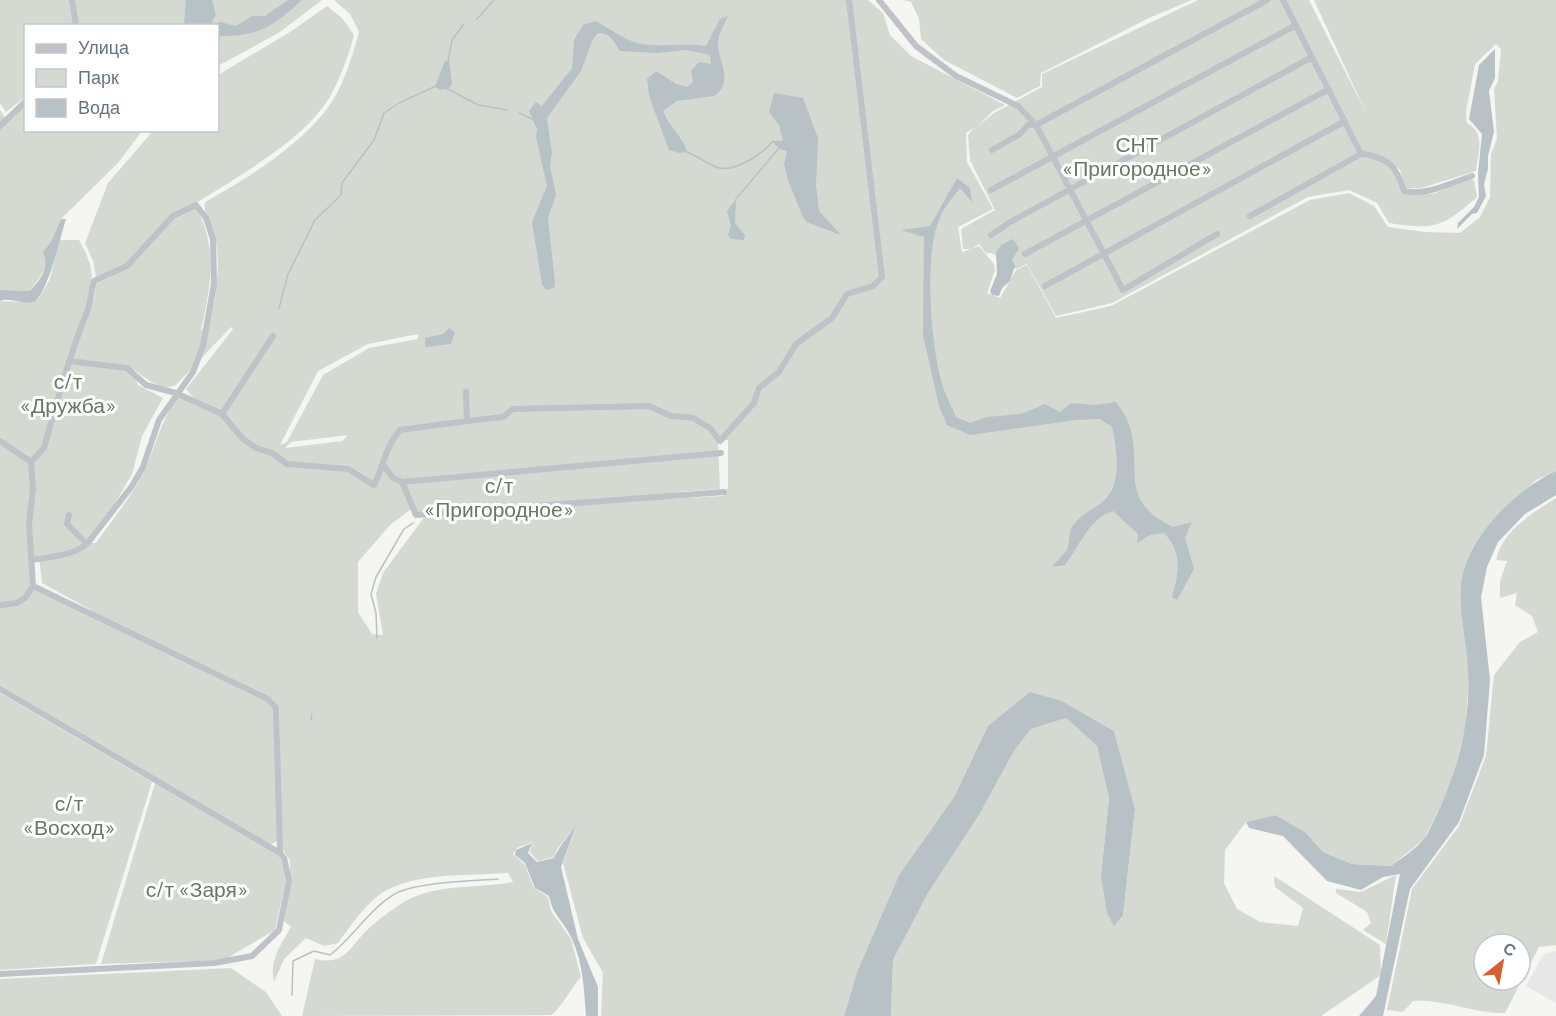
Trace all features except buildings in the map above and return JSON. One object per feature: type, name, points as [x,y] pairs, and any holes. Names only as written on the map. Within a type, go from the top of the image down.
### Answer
[{"type":"street","points":[[72,0],[76,24]]},
{"type":"street","points":[[69,361],[127,368],[146,385],[176,393],[222,414],[243,439],[256,448],[272,453],[286,464],[348,469],[374,485],[384,466],[385,452],[400,430],[503,417],[513,409],[649,406],[671,416],[693,418],[710,428],[720,441],[754,403],[759,388],[779,372],[796,344],[832,318],[847,294],[873,286],[882,276],[849,0]]},
{"type":"street","points":[[879,0],[885,4],[916,46],[956,76],[1018,106],[1036,125],[1105,252],[1123,290],[1217,234]]},
{"type":"street","points":[[992,150],[1020,134],[1028,125],[1036,125],[1267,0]]},
{"type":"street","points":[[1283,0],[1361,154]]},
{"type":"street","points":[[991,190],[1296,25]]},
{"type":"street","points":[[991,235],[1070,189],[1312,57]]},
{"type":"street","points":[[1025,255],[1329,89]]},
{"type":"street","points":[[0,126],[24,103]]},
{"type":"street","points":[[1045,286],[1345,121]]},
{"type":"street","points":[[1250,216],[1361,154],[1378,156],[1397,169],[1404,191],[1411,193],[1433,191],[1472,176]]},
{"type":"street","points":[[0,605],[17,603],[25,598],[33,586],[31,560],[31,462],[44,448],[78,330],[90,305],[89,294],[94,281],[127,266],[174,216],[196,205],[206,218],[213,239],[213,284],[203,345],[194,372],[176,393],[159,420],[143,467],[132,486],[87,544],[81,549],[59,556],[31,560]]},
{"type":"street","points":[[222,414],[273,336]]},
{"type":"street","points":[[466,392],[467,421]]},
{"type":"street","points":[[0,441],[31,462]]},
{"type":"street","points":[[384,466],[393,478],[402,482],[721,453]]},
{"type":"street","points":[[402,482],[416,515],[724,492]]},
{"type":"street","points":[[69,515],[67,524],[87,544]]},
{"type":"street","points":[[33,586],[268,699],[276,708],[280,853]]},
{"type":"street","points":[[0,689],[280,853],[284,858],[289,881],[279,930],[252,956],[214,963],[0,974]]},
{"type":"shaded area","points":[[1556,951],[1556,1003],[1532,989],[1532,975],[1543,955]]},
{"type":"green space","points":[[0,0],[322,0],[280,32],[219,65],[219,24],[24,24],[24,98],[6,112],[0,103]]},
{"type":"green space","points":[[334,0],[868,0],[883,13],[890,35],[911,56],[1005,105],[993,111],[977,127],[994,113],[1042,87],[1042,74],[1198,0],[1309,0],[1366,113],[1314,0],[1556,0],[1556,471],[1536,480],[1486,529],[1469,559],[1461,587],[1469,673],[1466,725],[1451,785],[1424,839],[1391,866],[1352,864],[1323,852],[1305,832],[1275,815],[1246,822],[1225,850],[1224,883],[1237,909],[1260,922],[1298,926],[1303,908],[1275,887],[1274,876],[1380,945],[1381,975],[1321,1016],[891,1016],[893,960],[928,893],[979,815],[1014,751],[1031,729],[1066,718],[1097,746],[1109,798],[1101,876],[1123,915],[1135,809],[1114,731],[1062,701],[988,726],[954,797],[899,875],[857,972],[844,1016],[601,1016],[603,973],[583,938],[563,863],[577,824],[557,849],[554,857],[538,861],[530,852],[532,842],[517,848],[513,854],[525,865],[534,888],[548,897],[551,911],[571,939],[581,977],[552,1015],[302,1016],[315,959],[325,961],[340,958],[371,926],[399,905],[417,896],[444,889],[513,882],[508,873],[445,876],[399,885],[371,901],[338,943],[324,946],[306,938],[284,959],[274,982],[274,960],[291,927],[284,921],[290,881],[290,861],[277,841],[270,845],[0,686],[0,301],[22,302],[39,298],[50,279],[59,240],[79,240],[89,260],[91,271],[88,300],[94,300],[96,284],[129,268],[162,231],[125,266],[96,277],[93,261],[85,243],[108,183],[152,132],[219,132],[219,74],[290,32],[327,6],[342,18],[354,35],[342,72],[328,100],[311,121],[281,148],[194,204],[202,219],[210,250],[210,282],[201,330],[208,332],[218,265],[216,242],[205,212],[205,202],[254,172],[286,149],[315,123],[333,101],[350,62],[359,32],[350,14]],"holes":[[[1496,44],[1501,49],[1498,81],[1494,89],[1497,139],[1491,154],[1490,197],[1480,217],[1460,233],[1425,232],[1388,227],[1374,206],[1349,193],[1310,200],[1111,306],[1056,318],[1027,265],[1016,270],[1000,298],[987,293],[995,270],[994,264],[979,246],[971,249],[979,244],[986,253],[992,253],[1016,269],[1027,264],[1056,316],[1112,303],[1308,197],[1349,190],[1377,203],[1389,223],[1427,226],[1446,221],[1477,197],[1474,181],[1470,178],[1433,194],[1404,194],[1393,164],[1400,170],[1405,188],[1421,188],[1476,171],[1479,138],[1477,132],[1467,123],[1466,112],[1475,64]],[[974,128],[968,135],[970,160],[995,210],[961,229],[963,249],[971,249],[962,252],[958,227],[993,209],[967,162],[966,133]],[[231,327],[233,329],[186,389],[203,408],[179,397],[166,416],[136,486],[96,543],[92,543],[132,474],[142,436],[163,398],[138,385],[133,369],[153,383],[164,387],[176,385]],[[418,334],[418,339],[369,348],[323,375],[287,442],[280,445],[318,371],[368,344]],[[348,435],[342,441],[285,448],[291,442]],[[728,440],[728,487],[723,496],[670,499],[675,492],[720,489],[718,442]],[[410,510],[425,516],[383,573],[376,594],[383,635],[372,634],[358,612],[358,562],[390,525]],[[29,557],[39,557],[42,583],[91,610],[89,614],[30,587]],[[204,665],[270,697],[279,707],[280,742],[274,709],[267,700]]]},
{"type":"green space","points":[[903,0],[1192,0],[1149,18],[1041,73],[1040,86],[1017,98],[944,60],[921,39],[919,19],[911,2]]},
{"type":"green space","points":[[24,104],[24,132],[141,132],[118,163],[61,219],[46,258],[46,268],[30,291],[0,290],[0,110],[7,121]]},
{"type":"green space","points":[[1556,498],[1556,945],[1539,947],[1532,961],[1532,932],[1472,932],[1472,992],[1516,992],[1505,1013],[1425,1001],[1413,1001],[1403,1012],[1387,1010],[1412,889],[1459,826],[1486,756],[1494,675],[1520,642],[1538,632],[1532,616],[1515,605],[1517,593],[1500,598],[1500,581],[1507,561],[1496,560],[1511,531]]},
{"type":"green space","name":"с/т «Восход»","points":[[0,693],[152,782],[96,964],[0,970]]},
{"type":"green space","name":"с/т «Заря»","points":[[155,783],[280,856],[286,881],[275,930],[224,960],[101,964]]},
{"type":"green space","points":[[1396,875],[1386,944],[1363,930],[1371,923],[1367,912],[1336,893],[1336,889],[1361,892]]},
{"type":"green space","points":[[231,968],[266,992],[282,1016],[0,1016],[0,979]]},
{"type":"water","points":[[186,0],[212,0],[216,15],[213,24],[184,24]]},
{"type":"water","points":[[288,0],[302,0],[273,24],[244,35],[219,36],[219,24],[215,24],[220,22],[236,26],[252,16],[265,16]]},
{"type":"water","points":[[728,16],[718,40],[724,71],[720,90],[714,96],[677,101],[663,111],[687,152],[679,153],[669,150],[649,96],[647,79],[656,71],[676,84],[687,87],[693,82],[691,71],[699,62],[711,64],[710,55],[686,50],[657,53],[620,51],[612,39],[606,35],[598,33],[593,39],[581,71],[547,118],[552,153],[550,166],[556,195],[548,218],[555,283],[554,288],[547,290],[542,285],[532,222],[547,186],[536,137],[537,129],[529,111],[536,102],[542,106],[572,68],[574,40],[583,25],[596,21],[624,38],[643,44],[706,46],[720,19]]},
{"type":"water","points":[[1495,49],[1495,78],[1489,91],[1494,132],[1484,184],[1486,196],[1477,213],[1472,214],[1457,229],[1458,223],[1474,207],[1479,197],[1478,173],[1482,134],[1469,119],[1479,65]]},
{"type":"water","points":[[445,61],[449,61],[452,84],[449,88],[441,90],[435,87]]},
{"type":"water","points":[[774,93],[803,98],[818,138],[816,185],[819,211],[841,235],[806,222],[802,215],[784,164],[787,151],[780,149],[773,141],[783,141],[779,125],[769,112]]},
{"type":"water","points":[[957,178],[970,188],[972,202],[960,188],[944,210],[935,234],[930,277],[935,350],[944,391],[956,417],[970,423],[987,417],[1021,414],[1045,404],[1060,412],[1071,403],[1095,405],[1116,402],[1128,422],[1134,454],[1135,481],[1144,505],[1155,516],[1173,527],[1192,522],[1185,538],[1194,569],[1177,600],[1172,597],[1178,563],[1170,540],[1164,533],[1150,535],[1137,543],[1138,534],[1113,511],[1097,520],[1065,565],[1052,567],[1067,549],[1075,523],[1101,503],[1113,488],[1117,457],[1112,427],[1100,419],[1076,420],[970,435],[947,425],[939,406],[923,335],[924,237],[901,230],[930,226]]},
{"type":"water","points":[[736,199],[735,223],[745,235],[744,240],[731,239],[728,235],[731,226],[727,211]]},
{"type":"water","points":[[61,219],[66,219],[57,251],[38,298],[29,303],[0,301],[0,290],[30,291],[38,282],[45,268],[43,252],[51,242]]},
{"type":"water","points":[[1013,239],[1019,248],[1012,260],[1015,266],[1010,281],[1002,288],[999,296],[992,295],[990,291],[997,274],[996,253],[1001,245]]},
{"type":"water","points":[[449,328],[455,332],[451,344],[425,347],[425,338],[443,334]]},
{"type":"water","points":[[1556,471],[1556,495],[1525,514],[1498,542],[1487,567],[1481,597],[1490,680],[1484,755],[1459,822],[1410,889],[1383,1016],[1359,1016],[1376,996],[1400,874],[1383,877],[1361,890],[1327,881],[1283,836],[1249,828],[1246,822],[1275,815],[1305,832],[1323,852],[1352,864],[1391,866],[1423,840],[1451,781],[1465,726],[1468,670],[1461,597],[1464,569],[1482,534],[1509,503],[1541,479]]},
{"type":"water","points":[[1030,692],[1062,701],[1114,731],[1135,809],[1123,915],[1114,926],[1107,913],[1101,876],[1109,798],[1097,746],[1066,718],[1031,729],[1014,751],[979,815],[928,893],[893,960],[891,1016],[844,1016],[857,972],[899,875],[954,797],[988,726]]},
{"type":"water","points":[[577,823],[561,867],[578,939],[598,987],[598,1016],[586,1016],[580,965],[568,931],[553,908],[549,896],[535,888],[525,863],[515,855],[516,850],[532,843],[528,853],[537,862],[554,858]]},
{"type":"waterway","points":[[477,19],[494,0]]},
{"type":"waterway","points":[[448,62],[452,40],[464,24]]},
{"type":"waterway","points":[[279,308],[288,274],[315,220],[341,195],[342,183],[374,140],[384,113],[399,103],[436,86]]},
{"type":"waterway","points":[[446,88],[478,105],[507,110]]},
{"type":"waterway","points":[[519,113],[534,120]]},
{"type":"waterway","points":[[687,152],[716,167],[731,168],[747,162],[773,141],[776,145]]},
{"type":"waterway","points":[[736,199],[779,148]]},
{"type":"waterway","points":[[377,638],[376,613],[371,594],[376,577],[404,529],[413,523]]},
{"type":"waterway","points":[[311,720],[312,714]]},
{"type":"waterway","points":[[292,995],[293,961],[314,951],[330,955],[376,908],[393,895],[414,887],[498,879]]},
{"type":"park label","name":"СНТ «Пригородное»","points":[[1137,157]]},
{"type":"park label","name":"с/т «Дружба»","points":[[68,394]]},
{"type":"park label","name":"с/т «Пригородное»","points":[[499,498]]}]
